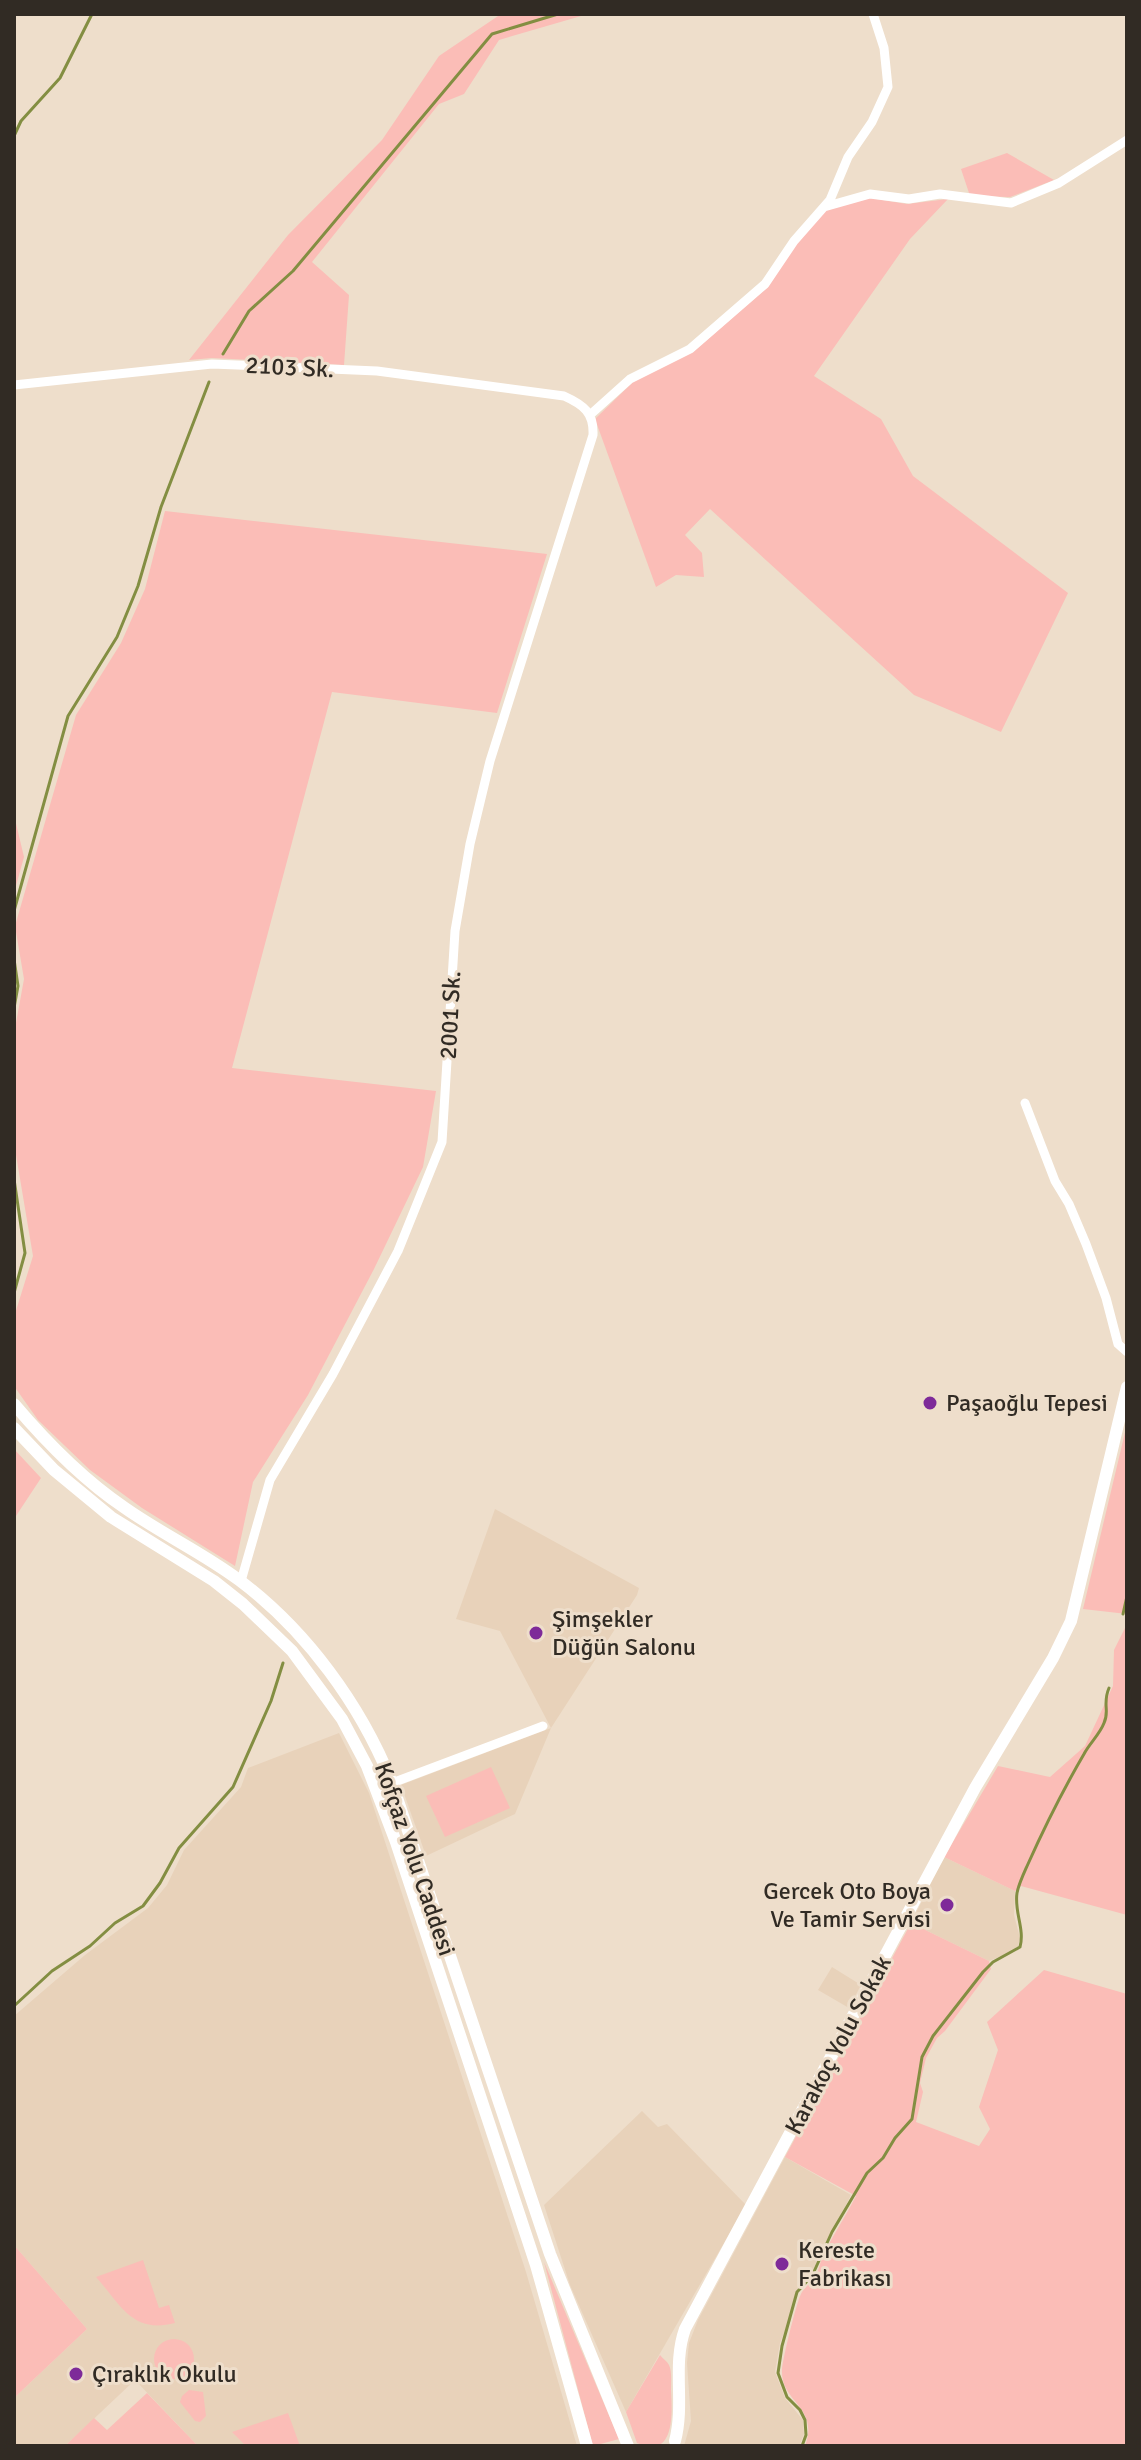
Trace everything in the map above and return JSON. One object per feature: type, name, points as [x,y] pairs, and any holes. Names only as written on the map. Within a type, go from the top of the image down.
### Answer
[{"type":"main road","name":"Karakoç Yolu Sokak","points":[[672,2444],[681,2414],[679,2348],[685,2329],[968,1801],[1053,1658],[1071,1621],[1127,1387]]},
{"type":"main road","name":"Kofçaz Yolu Caddesi","points":[[14,1404],[52,1447],[99,1489],[241,1581],[297,1633],[327,1669],[362,1723],[392,1783],[550,2254],[628,2446]]},
{"type":"main road","name":"Kofçaz Yolu Caddesi","points":[[14,1428],[54,1470],[111,1517],[203,1574],[243,1604],[292,1651],[342,1719],[367,1766],[396,1842],[536,2265],[587,2446]]},
{"type":"street","points":[[592,418],[630,379],[690,349],[765,284],[794,241],[830,200],[848,157],[872,122],[888,87],[884,48],[873,14]]},
{"type":"street","points":[[824,207],[870,194],[909,199],[940,194],[1011,203],[1059,183],[1127,140]]},
{"type":"street","name":"2103 Sk.","points":[[14,385],[212,364],[377,371],[564,396],[579,403],[592,418]]},
{"type":"street","name":"2001 Sk.","points":[[241,1581],[270,1480],[333,1374],[398,1251],[442,1142],[455,931],[470,844],[490,761],[593,435],[592,418]]},
{"type":"street","points":[[1025,1103],[1055,1181],[1069,1204],[1086,1244],[1106,1298],[1118,1344],[1127,1352]]},
{"type":"street","points":[[392,1783],[543,1726]]},
{"type":"shaded area","points":[[501,14],[588,14],[499,40],[464,94],[439,104],[312,262],[349,295],[344,365],[212,358],[189,360],[288,235],[382,140],[439,56]]},
{"type":"shaded area","points":[[1007,153],[1054,180],[1010,197],[970,196],[961,169]]},
{"type":"shaded area","points":[[870,198],[907,204],[948,199],[910,239],[814,376],[881,419],[913,476],[1068,593],[1001,732],[914,695],[710,509],[685,535],[702,553],[704,577],[676,575],[656,587],[595,419],[633,382],[693,352],[768,287],[798,241],[826,210]]},
{"type":"shaded area","points":[[165,511],[547,554],[497,713],[332,692],[232,1068],[436,1091],[423,1167],[308,1395],[253,1482],[235,1566],[142,1508],[90,1470],[38,1420],[14,1386],[14,1317],[33,1256],[14,1143],[14,1034],[24,979],[15,926],[76,715],[121,643],[145,589]]},
{"type":"shaded area","points":[[14,815],[24,857],[14,893]]},
{"type":"shaded area","points":[[1127,1424],[1127,1614],[1083,1609]]},
{"type":"shaded area","points":[[14,1449],[41,1478],[14,1519]]},
{"type":"shaded area","points":[[495,1509],[639,1588],[551,1728],[500,1631],[456,1619]]},
{"type":"shaded area","points":[[1127,1624],[1127,1915],[1021,1886],[1015,1891],[944,1857],[998,1766],[1050,1777],[1085,1746],[1113,1686],[1114,1650]]},
{"type":"shaded area","points":[[551,1728],[515,1814],[426,1856],[401,1785]]},
{"type":"shaded area","points":[[339,1733],[369,1793],[526,2272],[577,2446],[198,2446],[135,2380],[65,2446],[14,2446],[14,2398],[87,2329],[14,2245],[14,2016],[85,1955],[148,1908],[167,1885],[184,1850],[241,1787],[248,1768]]},
{"type":"shaded area","points":[[491,1767],[510,1808],[445,1837],[426,1796]]},
{"type":"shaded area","points":[[944,1857],[1015,1891],[1014,1915],[1020,1938],[1012,1952],[989,1961],[911,1923]]},
{"type":"shaded area","points":[[911,1923],[989,1961],[991,1969],[937,2038],[926,2058],[916,2122],[979,2146],[990,2129],[979,2107],[998,2050],[987,2022],[1044,1970],[1127,1994],[1127,2446],[805,2446],[808,2433],[804,2413],[783,2380],[785,2353],[803,2290],[816,2276],[823,2255],[856,2196],[785,2157]]},
{"type":"shaded area","points":[[832,1967],[861,1985],[849,2008],[818,1990]]},
{"type":"shaded area","points":[[642,2111],[658,2127],[667,2124],[746,2205],[626,2412],[570,2285],[544,2205]]},
{"type":"shaded area","points":[[785,2157],[851,2195],[810,2275],[796,2291],[780,2343],[775,2372],[785,2398],[803,2420],[804,2434],[799,2446],[684,2446],[691,2421],[687,2363],[689,2343],[698,2320]]},
{"type":"shaded area","points":[[14,2245],[87,2329],[14,2398]]},
{"type":"shaded area","points":[[143,2260],[159,2308],[169,2305],[175,2323],[160,2325],[138,2321],[121,2307],[96,2277]]},
{"type":"shaded area","points":[[544,2262],[619,2439],[593,2446]]},
{"type":"shaded area","points":[[174,2339],[188,2345],[194,2359],[188,2373],[174,2379],[160,2373],[154,2359],[160,2345]]},
{"type":"shaded area","points":[[660,2355],[671,2370],[671,2421],[665,2440],[650,2447],[637,2443],[626,2412]]},
{"type":"shaded area","points":[[189,2390],[203,2392],[206,2416],[200,2422],[195,2421],[180,2402]]},
{"type":"shaded area","points":[[147,2393],[198,2446],[65,2446],[94,2418],[107,2430]]},
{"type":"shaded area","points":[[288,2413],[300,2446],[246,2446],[232,2432]]},
{"type":"waterway","points":[[14,136],[21,121],[60,78],[92,14]]},
{"type":"waterway","points":[[223,354],[249,311],[293,271],[492,34],[558,14]]},
{"type":"waterway","points":[[14,911],[68,716],[117,637],[138,586],[161,507],[209,382]]},
{"type":"waterway","points":[[14,959],[18,986],[14,1008]]},
{"type":"waterway","points":[[14,1179],[25,1253],[14,1293]]},
{"type":"waterway","points":[[1123,1614],[1127,1596]]},
{"type":"waterway","points":[[14,2006],[52,1971],[90,1946],[115,1923],[143,1906],[179,1848],[233,1787],[271,1701],[283,1663]]},
{"type":"waterway","points":[[802,2446],[806,2435],[805,2420],[787,2397],[778,2373],[797,2292],[812,2276],[832,2232],[867,2173],[883,2158],[912,2119],[922,2057],[933,2036],[983,1972],[993,1962],[1020,1947],[1016,1900],[1019,1886],[1062,1795],[1106,1719],[1109,1688]]},
{"type":"place","name":"Paşaoğlu Tepesi","points":[[930,1403]]},
{"type":"place","name":"Şimşekler Düğün Salonu","points":[[536,1633]]},
{"type":"place","name":"Gercek Oto Boya Ve Tamir Servisi","points":[[947,1905]]},
{"type":"place","name":"Kereste Fabrikası","points":[[782,2264]]},
{"type":"place","name":"Çıraklık Okulu","points":[[76,2374]]}]
